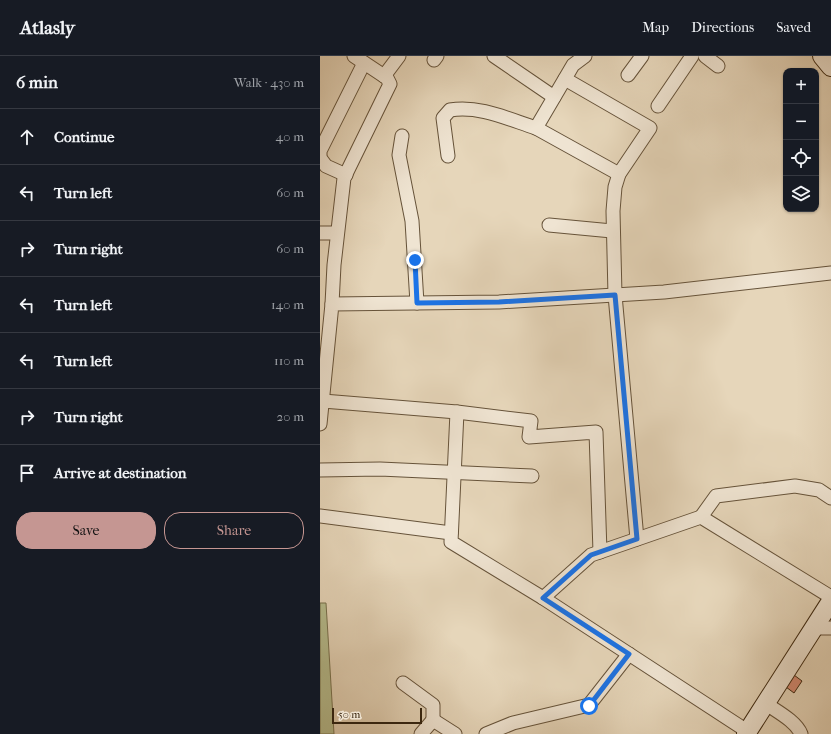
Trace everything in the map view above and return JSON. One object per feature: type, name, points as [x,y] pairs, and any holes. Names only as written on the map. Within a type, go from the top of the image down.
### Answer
[{"type":"street","points":[[384,76],[399,56]]},
{"type":"street","points":[[494,56],[554,97]]},
{"type":"street","points":[[628,75],[642,56]]},
{"type":"street","points":[[658,106],[692,56]]},
{"type":"street","points":[[705,56],[718,66]]},
{"type":"street","points":[[822,56],[831,67]]},
{"type":"street","points":[[536,128],[578,58]]},
{"type":"street","points":[[320,155],[320,151],[359,59],[389,80],[390,86],[346,175],[337,233],[332,304],[320,424]]},
{"type":"street","points":[[565,79],[650,128],[619,174],[613,200],[612,231],[615,295],[637,539]]},
{"type":"street","points":[[448,156],[443,118],[450,110],[458,109],[481,111],[536,128],[619,174]]},
{"type":"street","points":[[402,136],[399,155],[412,222],[417,303]]},
{"type":"street","points":[[320,158],[326,166],[346,175]]},
{"type":"street","points":[[549,225],[612,231]]},
{"type":"street","points":[[320,232],[337,233]]},
{"type":"street","points":[[332,304],[499,302],[664,292],[831,272]]},
{"type":"street","points":[[323,401],[457,412],[531,421],[530,437],[596,432],[600,552]]},
{"type":"street","points":[[457,412],[450,542],[543,598],[746,733],[765,703],[823,628],[831,601]]},
{"type":"street","points":[[320,470],[380,469],[532,476]]},
{"type":"street","points":[[543,598],[591,555],[701,517],[716,496],[795,486],[819,490],[831,498]]},
{"type":"street","points":[[320,516],[451,533]]},
{"type":"street","points":[[701,517],[831,597]]},
{"type":"street","points":[[486,734],[513,723],[589,706],[629,654]]},
{"type":"street","points":[[404,683],[433,705],[433,720],[421,734]]},
{"type":"street","points":[[765,703],[784,716],[799,730],[801,734]]},
{"type":"street","points":[[433,720],[455,734]]},
{"type":"green space","points":[[320,603],[326,603],[334,734],[320,734]]},
{"type":"building","points":[[794,675],[802,681],[794,693],[786,687]]},
{"type":"route","points":[[415,260],[417,303],[499,302],[615,295],[637,539],[591,555],[543,598],[629,654],[589,706]]}]
